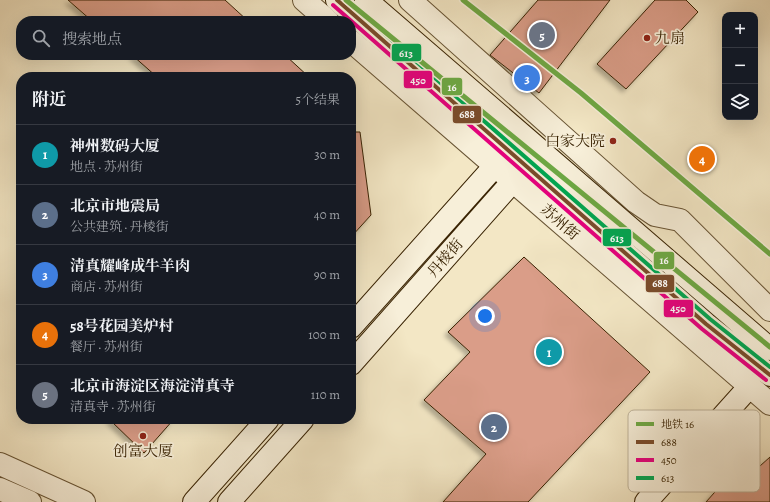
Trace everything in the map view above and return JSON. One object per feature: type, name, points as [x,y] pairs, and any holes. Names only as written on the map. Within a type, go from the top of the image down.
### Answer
[{"type":"main road","points":[[304,0],[322,16]]},
{"type":"main road","name":"苏州街","points":[[337,0],[355,16]]},
{"type":"main road","name":"苏州街","points":[[366,0],[509,151],[770,404]]},
{"type":"main road","points":[[410,0],[636,202],[655,215],[680,220],[770,310]]},
{"type":"main road","name":"苏州街","points":[[356,17],[706,324],[770,375]]},
{"type":"main road","name":"苏州街","points":[[356,44],[509,151]]},
{"type":"main road","name":"丹棱街","points":[[356,321],[509,151]]},
{"type":"main road","name":"苏州街","points":[[526,166],[770,349]]},
{"type":"main road","name":"丹棱街","points":[[356,358],[526,166]]},
{"type":"main road","points":[[728,410],[750,386]]},
{"type":"main road","points":[[194,502],[264,424]]},
{"type":"main road","points":[[230,502],[299,424]]},
{"type":"main road","points":[[0,464],[84,502]]},
{"type":"main road","points":[[0,489],[30,502]]},
{"type":"main road","points":[[646,502],[655,492]]},
{"type":"building","points":[[68,0],[225,0],[243,16],[86,16]]},
{"type":"building","points":[[538,0],[610,0],[539,93],[490,55]]},
{"type":"building","name":"九扇","points":[[655,0],[686,0],[698,12],[626,89],[597,64]]},
{"type":"building","points":[[138,60],[290,60],[304,72],[151,72]]},
{"type":"building","points":[[356,132],[360,132],[371,215],[356,232]]},
{"type":"building","points":[[524,257],[650,372],[528,502],[443,502],[486,454],[424,400],[470,352],[448,332]]},
{"type":"building","name":"创富大厦","points":[[114,424],[170,424],[144,453]]},
{"type":"building","points":[[770,457],[770,502],[706,502],[715,492],[760,492],[760,466]]},
{"type":"metro line","name":"16","points":[[346,0],[770,347]]},
{"type":"metro line","name":"16","points":[[463,0],[581,93],[770,254]]},
{"type":"transit line","name":"688","points":[[337,0],[355,16]]},
{"type":"transit line","name":"613","points":[[346,0],[710,319],[770,367]]},
{"type":"transit line","name":"450","points":[[333,5],[346,16]]},
{"type":"transit line","name":"688","points":[[356,17],[706,324],[770,375]]},
{"type":"transit line","name":"450","points":[[356,25],[702,329],[766,380]]},
{"type":"place","name":"北京市海淀区海淀清真寺","points":[[542,35]]},
{"type":"place","name":"九扇","points":[[647,38]]},
{"type":"place","name":"清真耀峰成牛羊肉","points":[[527,78]]},
{"type":"place","name":"白家大院","points":[[613,141]]},
{"type":"place","name":"58号花园美炉村","points":[[702,159]]},
{"type":"place","name":"神州数码大厦","points":[[549,352]]},
{"type":"place","name":"北京市地震局","points":[[494,427]]},
{"type":"place","name":"创富大厦","points":[[143,436]]}]
